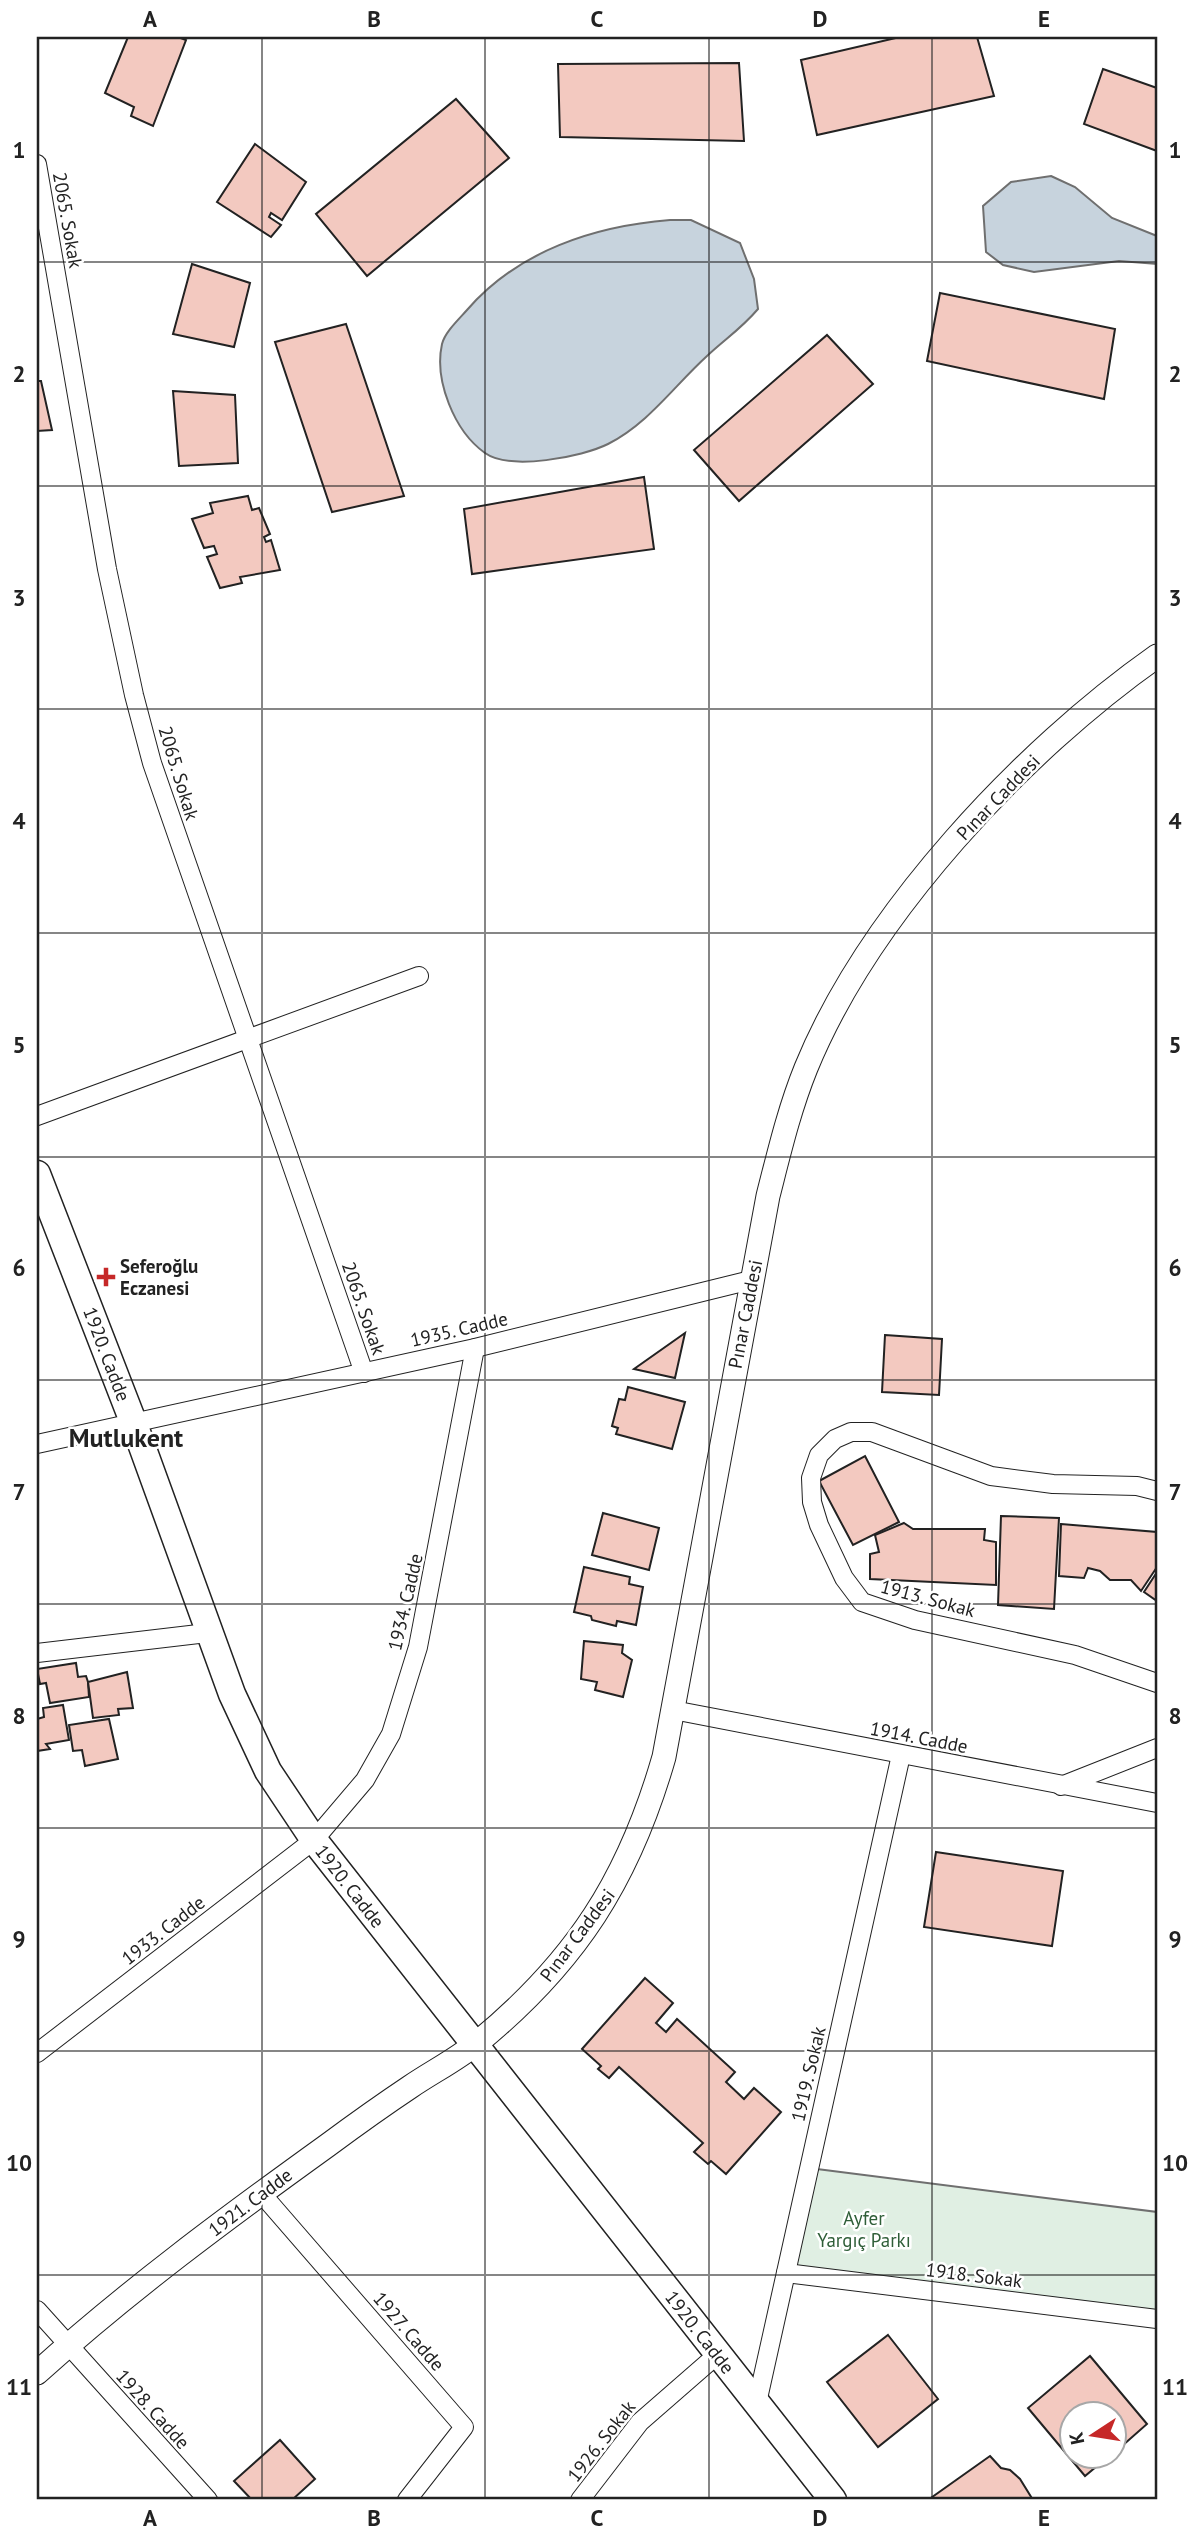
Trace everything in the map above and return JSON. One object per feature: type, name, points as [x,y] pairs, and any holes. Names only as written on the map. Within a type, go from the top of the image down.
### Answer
[{"type":"main road","name":"1920. Cadde","points":[[37,1174],[134,1424],[207,1633],[250,1736],[268,1771],[314,1840],[757,2403],[825,2497]]},
{"type":"street","name":"2065. Sokak","points":[[37,164],[107,569],[134,695],[178,843],[364,1373]]},
{"type":"street","name":"Pınar Caddesi","points":[[475,2045],[528,1999],[560,1962],[611,1892],[650,1805],[673,1710],[751,1280],[790,1113],[806,1067],[849,981],[912,891],[959,837],[1057,736],[1110,689],[1157,656]]},
{"type":"street","points":[[37,1116],[419,976]]},
{"type":"street","name":"1935. Cadde","points":[[37,1444],[475,1348],[751,1280]]},
{"type":"street","name":"1934. Cadde","points":[[314,1840],[365,1780],[390,1734],[420,1635],[475,1348]]},
{"type":"street","name":"1913. Sokak","points":[[1157,1491],[1138,1486],[1053,1484],[991,1476],[872,1432],[851,1432],[835,1439],[819,1455],[811,1478],[812,1502],[819,1525],[844,1578],[862,1602],[915,1620],[1075,1655],[1157,1683]]},
{"type":"street","points":[[37,1653],[207,1633]]},
{"type":"street","name":"1914. Cadde","points":[[673,1710],[1157,1802]]},
{"type":"street","points":[[1062,1786],[1157,1748]]},
{"type":"street","name":"1919. Sokak","points":[[757,2403],[901,1755]]},
{"type":"street","name":"1933. Cadde","points":[[37,2053],[314,1840]]},
{"type":"street","name":"1921. Cadde","points":[[37,2372],[67,2345],[261,2193],[475,2045]]},
{"type":"street","name":"1927. Cadde","points":[[261,2193],[464,2427],[407,2500]]},
{"type":"street","name":"1918. Sokak","points":[[786,2273],[1157,2319]]},
{"type":"street","name":"1928. Cadde","points":[[37,2310],[208,2500]]},
{"type":"street","name":"1926. Sokak","points":[[580,2500],[640,2422],[718,2354]]},
{"type":"green space","name":"Ayfer Yargıç Parkı","points":[[809,2168],[1157,2212],[1157,2319],[786,2273]]},
{"type":"shaded area","points":[[1051,176],[1075,187],[1112,218],[1157,236],[1157,264],[1119,261],[1034,272],[1003,265],[986,252],[983,206],[1011,182]]},
{"type":"shaded area","points":[[670,220],[691,220],[740,243],[754,279],[758,309],[649,415],[608,444],[546,460],[511,461],[485,453],[464,432],[444,389],[440,358],[442,344],[453,326],[487,289],[534,257],[559,245],[613,228]]},
{"type":"building","points":[[128,37],[178,37],[186,40],[153,126],[131,116],[134,107],[105,93]]},
{"type":"building","points":[[900,37],[977,37],[994,96],[817,135],[801,60]]},
{"type":"building","points":[[739,63],[744,141],[560,137],[558,64]]},
{"type":"building","points":[[1103,69],[1157,88],[1157,151],[1084,124]]},
{"type":"building","points":[[456,99],[509,158],[367,276],[316,214]]},
{"type":"building","points":[[255,144],[306,182],[282,220],[271,213],[269,217],[281,225],[271,237],[217,202]]},
{"type":"building","points":[[192,264],[250,283],[234,347],[173,334]]},
{"type":"building","points":[[940,293],[1115,329],[1104,399],[927,361]]},
{"type":"building","points":[[346,324],[404,496],[332,512],[275,342]]},
{"type":"building","points":[[827,335],[873,384],[739,501],[694,450]]},
{"type":"building","points":[[37,381],[41,381],[52,430],[37,431]]},
{"type":"building","points":[[173,391],[235,395],[238,463],[179,466]]},
{"type":"building","points":[[644,477],[654,549],[472,574],[464,509]]},
{"type":"building","points":[[248,496],[252,510],[259,508],[270,534],[264,537],[266,542],[271,540],[280,570],[240,577],[242,583],[220,588],[207,557],[217,554],[214,546],[204,548],[192,519],[213,513],[210,503]]},
{"type":"building","points":[[685,1333],[675,1378],[634,1369]]},
{"type":"building","points":[[885,1335],[942,1339],[939,1395],[882,1392]]},
{"type":"building","points":[[628,1387],[685,1402],[672,1449],[616,1434],[618,1428],[612,1426],[619,1399],[625,1400]]},
{"type":"building","points":[[865,1456],[899,1522],[853,1545],[819,1481]]},
{"type":"building","points":[[603,1513],[659,1528],[649,1570],[592,1555]]},
{"type":"building","points":[[1001,1516],[1059,1518],[1054,1609],[998,1605]]},
{"type":"building","points":[[904,1523],[913,1529],[985,1529],[984,1540],[996,1542],[996,1585],[870,1579],[870,1554],[879,1552],[875,1535]]},
{"type":"building","points":[[1061,1524],[1157,1532],[1157,1567],[1141,1591],[1131,1580],[1110,1580],[1100,1571],[1088,1568],[1084,1578],[1059,1576]]},
{"type":"building","points":[[584,1567],[630,1577],[629,1584],[643,1587],[636,1625],[617,1621],[616,1626],[574,1612]]},
{"type":"building","points":[[1157,1572],[1157,1601],[1144,1592]]},
{"type":"building","points":[[584,1641],[623,1645],[622,1653],[632,1660],[623,1697],[595,1690],[597,1682],[581,1679]]},
{"type":"building","points":[[76,1663],[78,1677],[86,1676],[89,1697],[50,1703],[46,1683],[40,1684],[37,1669]]},
{"type":"building","points":[[127,1672],[133,1708],[118,1709],[119,1715],[93,1718],[88,1682]]},
{"type":"building","points":[[63,1705],[69,1740],[46,1744],[50,1749],[37,1751],[37,1719],[44,1717],[43,1708]]},
{"type":"building","points":[[109,1719],[118,1759],[85,1766],[82,1750],[73,1751],[69,1725]]},
{"type":"building","points":[[936,1852],[1063,1871],[1052,1946],[924,1927]]},
{"type":"building","points":[[645,1978],[673,2003],[656,2023],[666,2032],[677,2019],[735,2072],[726,2082],[744,2099],[754,2088],[781,2112],[726,2174],[711,2161],[708,2164],[694,2152],[703,2143],[619,2067],[609,2078],[598,2069],[601,2066],[582,2049]]},
{"type":"building","points":[[888,2335],[938,2399],[878,2447],[827,2382]]},
{"type":"building","points":[[1090,2356],[1127,2400],[1058,2400],[1058,2444],[1028,2408]]},
{"type":"building","points":[[1128,2401],[1147,2424],[1128,2441]]},
{"type":"building","points":[[280,2440],[315,2479],[292,2500],[252,2500],[234,2481]]},
{"type":"building","points":[[990,2456],[1001,2468],[1010,2470],[1020,2479],[1033,2500],[928,2500]]},
{"type":"building","points":[[1080,2470],[1092,2470],[1085,2476]]},
{"type":"place","name":"Seferoğlu Eczanesi","points":[[106,1277]]},
{"type":"district","name":"Mutlukent","points":[[126,1438]]}]
